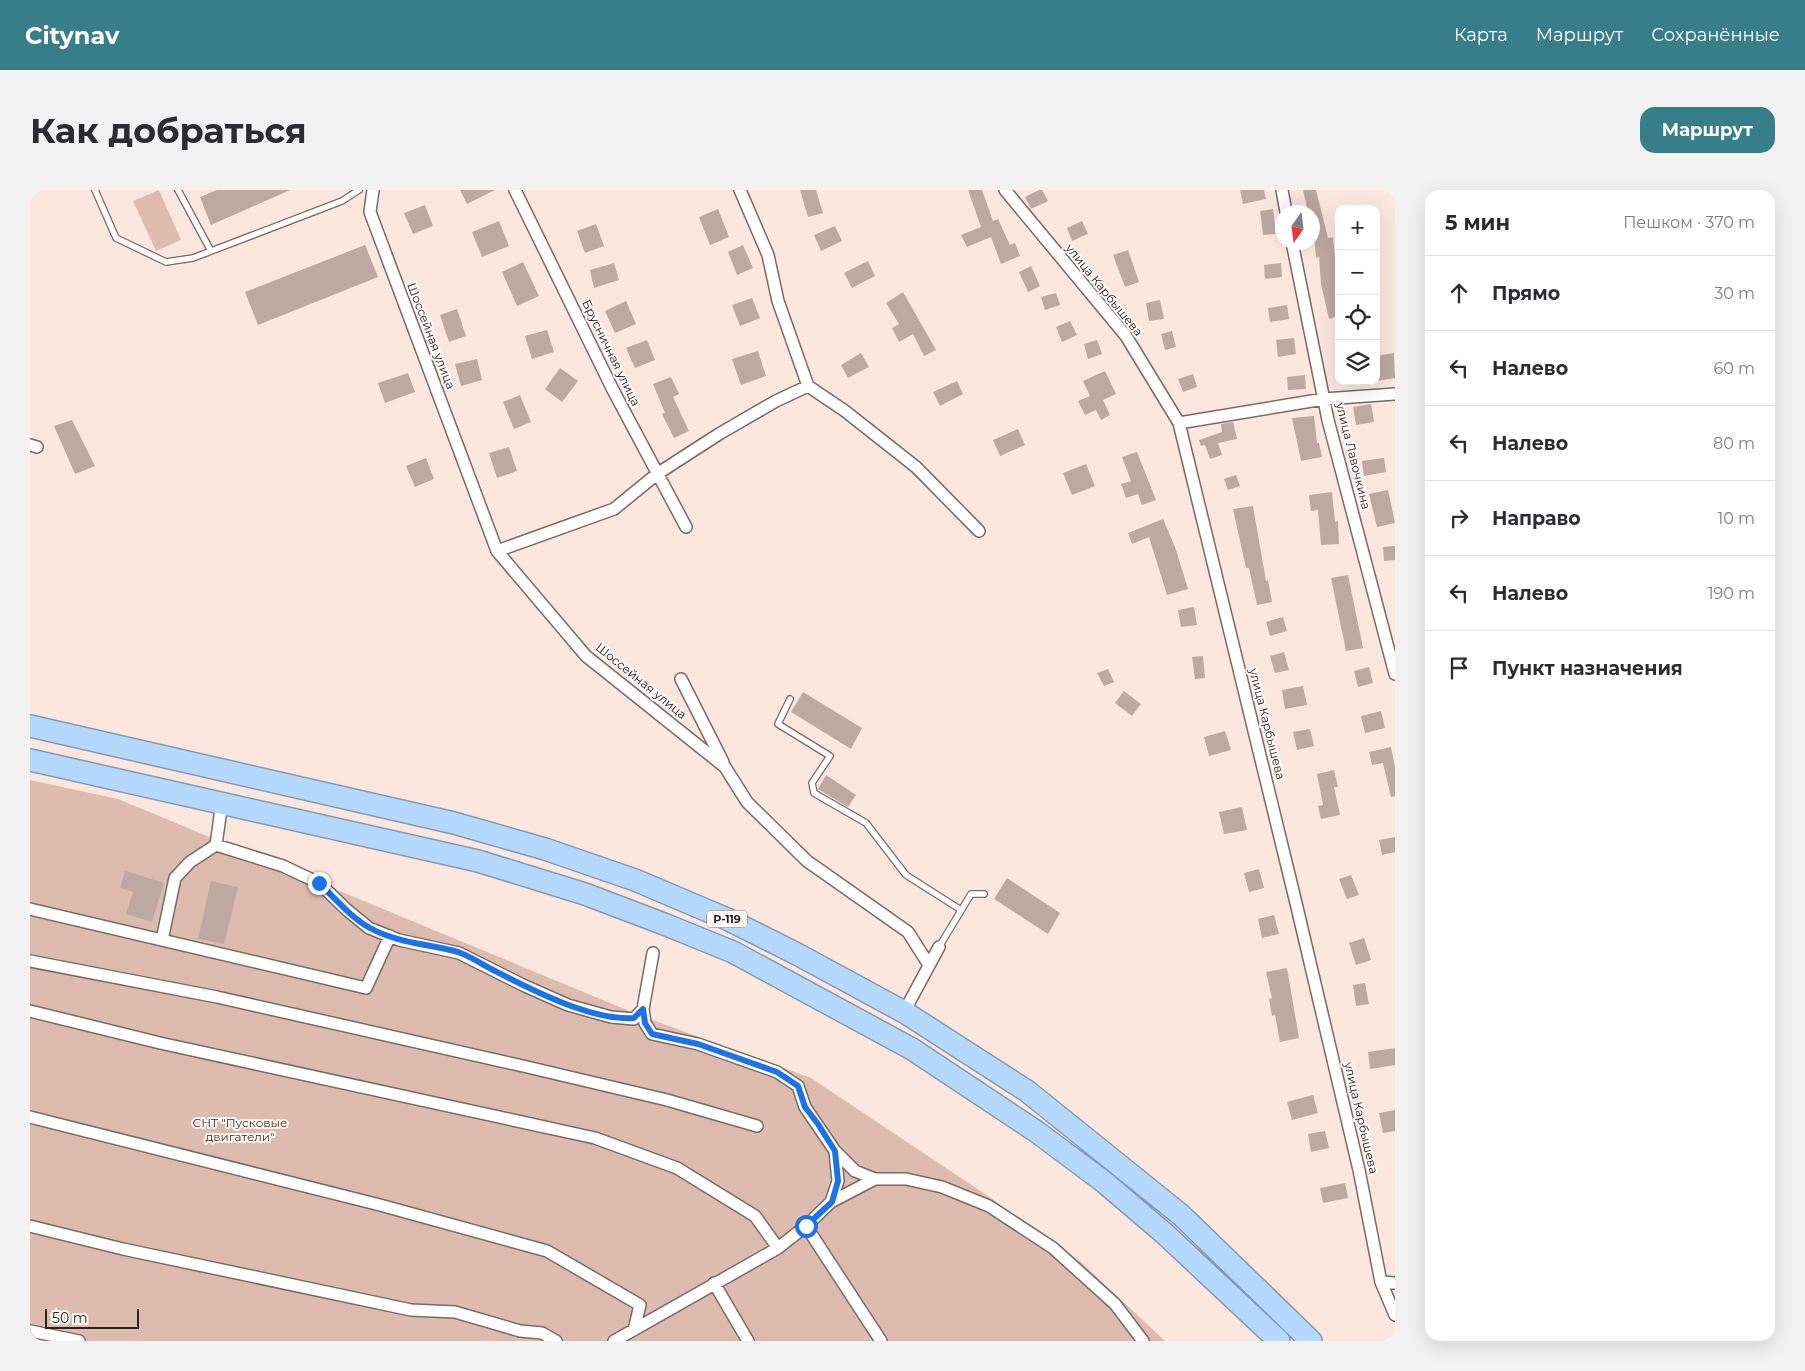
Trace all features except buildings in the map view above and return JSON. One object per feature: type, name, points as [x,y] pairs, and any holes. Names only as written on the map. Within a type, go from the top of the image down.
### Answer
[{"type":"highway","name":"Р-119","points":[[30,726],[454,823],[545,849],[635,880],[727,918],[904,1012],[1027,1091],[1181,1214],[1311,1341]]},
{"type":"highway","name":"Р-119","points":[[30,760],[222,802],[487,864],[585,894],[733,952],[912,1049],[1037,1132],[1104,1182],[1165,1234],[1279,1341]]},
{"type":"street","name":"Шоссейная улица","points":[[373,190],[370,212],[497,551],[586,656],[725,767],[747,802],[807,861],[908,932],[929,965]]},
{"type":"street","name":"Брусничная улица","points":[[515,190],[613,390],[686,527]]},
{"type":"street","points":[[740,190],[768,255],[778,301],[808,386],[844,411],[916,467],[979,531]]},
{"type":"street","name":"улица Карбышева","points":[[1005,190],[1126,336],[1179,423],[1359,1170],[1380,1282],[1395,1315]]},
{"type":"street","points":[[1282,190],[1285,205]]},
{"type":"street","name":"улица Лавочкина","points":[[1294,250],[1324,399],[1395,674]]},
{"type":"street","points":[[497,551],[614,508],[657,474],[719,434],[776,401],[808,386]]},
{"type":"street","points":[[1179,423],[1324,399],[1395,394]]},
{"type":"street","points":[[681,679],[725,767]]},
{"type":"street","points":[[162,940],[175,878],[190,862],[216,844],[222,802]]},
{"type":"street","points":[[216,844],[283,866],[319,883],[346,910],[369,928],[399,940],[459,953],[524,986],[568,1005],[624,1019],[634,1018],[643,1009]]},
{"type":"street","points":[[30,909],[366,988],[390,936]]},
{"type":"street","points":[[904,1012],[939,948]]},
{"type":"street","points":[[653,953],[643,1009],[645,1023],[652,1034],[698,1044],[777,1072],[798,1086],[805,1107],[835,1151],[855,1171],[875,1179],[906,1179],[942,1187],[989,1206],[1053,1248],[1115,1304],[1143,1341]]},
{"type":"street","points":[[30,961],[217,998],[523,1066],[667,1100],[758,1126]]},
{"type":"street","points":[[30,1011],[160,1043],[595,1138],[678,1168],[754,1216],[778,1248]]},
{"type":"street","points":[[30,1117],[380,1204],[547,1251],[640,1305],[634,1330]]},
{"type":"street","points":[[832,1202],[838,1181],[835,1151]]},
{"type":"street","points":[[620,1339],[714,1283],[778,1248],[832,1202],[875,1179]]},
{"type":"street","points":[[30,1226],[123,1249],[411,1310],[455,1312],[520,1331],[542,1333],[556,1341]]},
{"type":"street","points":[[806,1226],[880,1341]]},
{"type":"street","points":[[1380,1282],[1395,1283]]},
{"type":"street","points":[[714,1283],[748,1341]]},
{"type":"street","points":[[30,1331],[79,1341]]},
{"type":"lane","points":[[95,190],[116,238],[166,262],[193,258],[342,200],[359,190]]},
{"type":"lane","points":[[178,190],[211,251]]},
{"type":"lane","points":[[790,699],[778,724],[830,756],[812,783],[814,793],[866,823],[906,876],[961,910]]},
{"type":"lane","points":[[939,948],[971,894],[984,894]]},
{"type":"green space","points":[[159,190],[181,240],[156,251],[133,201]]},
{"type":"green space","name":"СНТ \"Пусковые двигатели\"","points":[[30,780],[118,799],[639,1015],[811,1078],[985,1194],[1081,1262],[1165,1341],[30,1341]]},
{"type":"route","points":[[319,883],[346,910],[369,928],[399,940],[459,953],[524,986],[568,1005],[624,1019],[634,1018],[643,1009],[645,1023],[652,1034],[698,1044],[777,1072],[798,1086],[805,1107],[835,1151],[838,1181],[832,1202],[806,1226]]}]
